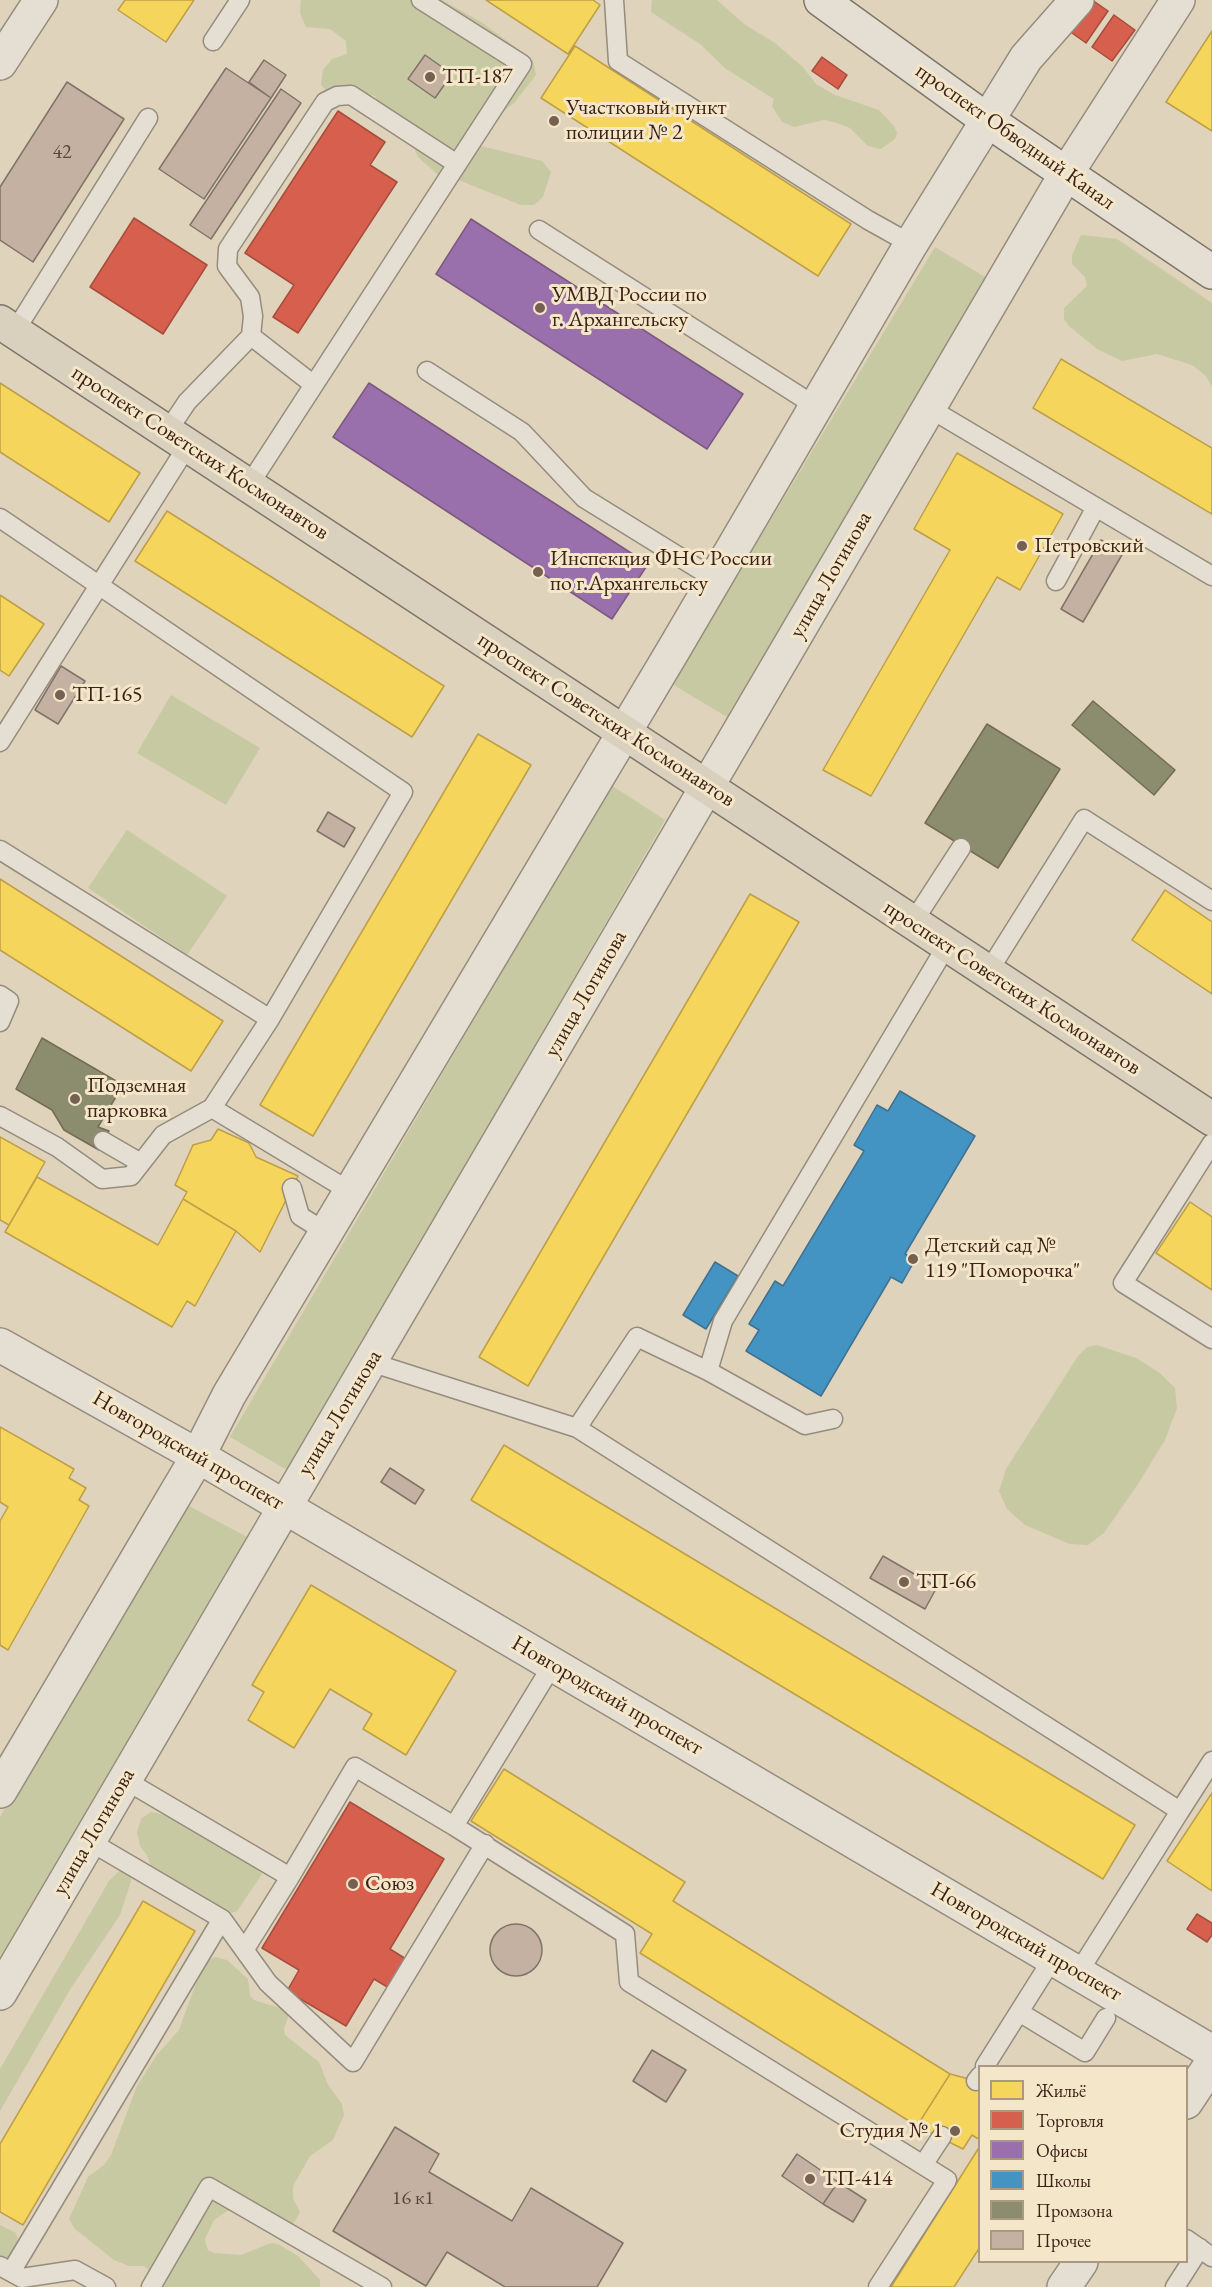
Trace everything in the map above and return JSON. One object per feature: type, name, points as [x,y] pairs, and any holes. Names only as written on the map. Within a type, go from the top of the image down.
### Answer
[{"type":"main road","name":"проспект Советских Космонавтов","points":[[7,326],[1212,1119]]},
{"type":"street","points":[[3,51],[41,0]]},
{"type":"street","name":"проспект Обводный Канал","points":[[821,0],[987,120],[1212,272]]},
{"type":"street","points":[[0,1791],[198,1456],[229,1395],[818,406],[911,244],[1026,58],[1077,0]]},
{"type":"street","name":"улица Логинова","points":[[0,1993],[1066,174],[1178,0]]},
{"type":"street","name":"Новгородский проспект","points":[[0,1346],[198,1456],[1212,2052]]},
{"type":"street","points":[[1188,2099],[1212,2063]]},
{"type":"street","points":[[1064,2287],[1080,2263]]},
{"type":"lane","points":[[213,41],[240,0]]},
{"type":"lane","points":[[249,485],[522,64],[421,0]]},
{"type":"lane","points":[[614,0],[618,61],[868,220],[911,244]]},
{"type":"lane","points":[[2,735],[100,585],[178,438],[187,402],[251,336],[253,316],[250,297],[227,266],[228,249],[325,102],[337,96],[351,95],[457,164]]},
{"type":"lane","points":[[7,326],[148,118]]},
{"type":"lane","points":[[539,230],[818,406]]},
{"type":"lane","points":[[251,336],[314,385]]},
{"type":"lane","points":[[427,371],[522,432],[584,498],[715,579]]},
{"type":"lane","points":[[929,408],[1212,576]]},
{"type":"lane","points":[[1056,581],[1096,507]]},
{"type":"lane","points":[[0,518],[403,792],[270,1019],[212,1108],[163,1135],[131,1176],[102,1179],[57,1147],[0,1116]]},
{"type":"lane","points":[[988,972],[1084,819],[1212,901]]},
{"type":"lane","points":[[913,922],[961,848]]},
{"type":"lane","points":[[0,850],[270,1019]]},
{"type":"lane","points":[[708,1371],[723,1321],[947,945]]},
{"type":"lane","points":[[0,996],[9,1001],[0,1022]]},
{"type":"lane","points":[[212,1108],[351,1192]]},
{"type":"lane","points":[[103,1141],[141,1163]]},
{"type":"lane","points":[[1212,1143],[1123,1283],[1212,1339]]},
{"type":"lane","points":[[292,1188],[300,1215],[327,1233]]},
{"type":"lane","points":[[577,1428],[637,1337],[708,1371],[805,1425],[833,1419]]},
{"type":"lane","points":[[370,1362],[577,1428],[1180,1811]]},
{"type":"lane","points":[[454,1826],[553,1664]]},
{"type":"lane","points":[[986,2065],[1020,2012],[1065,1965],[1180,1811],[1212,1761]]},
{"type":"lane","points":[[244,1949],[355,1767],[485,1844],[625,1934],[629,1982],[947,2180],[878,2287]]},
{"type":"lane","points":[[125,1780],[290,1877]]},
{"type":"lane","points":[[89,1841],[222,1919],[268,1983],[353,2062],[485,1844]]},
{"type":"lane","points":[[106,2287],[75,2270],[35,2281],[22,2278],[6,2269],[222,1919]]},
{"type":"lane","points":[[1020,2012],[1085,2052],[1106,2018]]},
{"type":"lane","points":[[923,2165],[942,2136]]},
{"type":"lane","points":[[151,2287],[209,2187],[382,2287]]},
{"type":"lane","points":[[1175,2287],[1200,2248]]},
{"type":"green space","points":[[301,0],[442,0],[481,22],[522,52],[533,61],[536,75],[514,103],[495,118],[481,140],[481,146],[542,161],[551,172],[543,197],[534,205],[521,205],[437,174],[418,157],[412,143],[381,108],[375,96],[364,93],[331,94],[326,90],[321,85],[323,70],[332,59],[347,54],[346,41],[330,29],[306,27],[300,13]]},
{"type":"green space","points":[[652,0],[717,0],[744,24],[775,43],[803,67],[816,84],[835,95],[879,110],[894,126],[897,133],[895,139],[881,149],[868,146],[850,128],[837,123],[824,120],[794,127],[782,122],[772,106],[774,99],[726,69],[700,44],[651,12]]},
{"type":"green space","points":[[1081,235],[1117,239],[1212,303],[1212,387],[1206,376],[1192,365],[1157,354],[1122,361],[1097,349],[1069,326],[1064,319],[1064,308],[1087,286],[1085,277],[1072,264],[1072,255]]},
{"type":"green space","points":[[935,247],[990,280],[727,717],[672,684]]},
{"type":"green space","points":[[171,695],[260,748],[226,805],[137,753]]},
{"type":"green space","points":[[611,785],[665,820],[289,1471],[230,1437]]},
{"type":"green space","points":[[127,830],[227,896],[187,955],[88,888]]},
{"type":"green space","points":[[1097,1345],[1136,1358],[1160,1373],[1175,1388],[1177,1408],[1165,1440],[1104,1533],[1088,1545],[1070,1544],[1025,1525],[1007,1509],[999,1491],[1006,1469],[1078,1356],[1087,1347]]},
{"type":"green space","points":[[187,1505],[251,1539],[0,1968],[0,1817]]},
{"type":"green space","points":[[151,1812],[170,1816],[209,1836],[226,1851],[254,1865],[262,1874],[237,1911],[228,1914],[153,1872],[147,1855],[140,1846],[137,1832],[141,1819]]},
{"type":"green space","points":[[124,1870],[132,1878],[120,1915],[71,1988],[0,2111],[0,2069],[109,1881],[118,1872]]},
{"type":"green space","points":[[215,1957],[227,1960],[248,1979],[250,1996],[254,2000],[286,2010],[289,2014],[284,2029],[285,2035],[319,2062],[328,2085],[342,2104],[344,2115],[333,2140],[310,2156],[293,2186],[293,2198],[300,2212],[287,2235],[237,2211],[227,2211],[214,2220],[205,2239],[206,2245],[208,2250],[214,2253],[241,2255],[271,2243],[278,2244],[298,2256],[320,2280],[320,2287],[151,2287],[148,2269],[144,2266],[129,2266],[114,2260],[75,2229],[69,2219],[88,2177],[104,2165],[111,2155],[137,2086],[156,2056],[179,2030],[203,1964]]},
{"type":"green space","points":[[0,2225],[16,2233],[18,2239],[10,2258],[0,2259]]},
{"type":"building: Жильё","points":[[125,0],[194,0],[166,42],[118,10]]},
{"type":"building: Жильё","points":[[486,0],[593,0],[600,5],[568,54]]},
{"type":"building: Жильё","points":[[1212,31],[1212,131],[1166,102]]},
{"type":"building: Жильё","points":[[575,46],[851,224],[818,276],[541,98]]},
{"type":"building: Жильё","points":[[1061,359],[1212,448],[1212,514],[1033,408]]},
{"type":"building: Жильё","points":[[0,383],[140,473],[109,522],[0,452]]},
{"type":"building: Жильё","points":[[957,453],[1063,514],[1020,590],[997,577],[871,796],[823,770],[950,550],[914,529]]},
{"type":"building: Жильё","points":[[167,511],[444,686],[412,737],[135,561]]},
{"type":"building: Жильё","points":[[0,595],[44,624],[9,676],[0,670]]},
{"type":"building: Жильё","points":[[478,734],[531,765],[313,1136],[260,1105]]},
{"type":"building: Жильё","points":[[0,879],[223,1021],[191,1071],[0,950]]},
{"type":"building: Жильё","points":[[1165,890],[1212,922],[1212,994],[1132,940]]},
{"type":"building: Жильё","points":[[750,894],[799,922],[528,1386],[479,1357]]},
{"type":"building: Жильё","points":[[218,1129],[249,1143],[256,1157],[298,1176],[260,1252],[236,1231],[183,1199],[187,1192],[175,1185],[193,1145],[211,1140]]},
{"type":"building: Жильё","points":[[0,1137],[45,1162],[9,1225],[0,1220]]},
{"type":"building: Жильё","points":[[37,1177],[158,1245],[183,1199],[236,1231],[195,1306],[187,1301],[172,1327],[5,1232]]},
{"type":"building: Жильё","points":[[1190,1202],[1212,1217],[1212,1290],[1156,1253]]},
{"type":"building: Жильё","points":[[0,1427],[74,1469],[69,1478],[86,1488],[79,1500],[89,1506],[8,1650],[0,1645],[0,1521],[8,1507],[0,1502]]},
{"type":"building: Жильё","points":[[504,1445],[1135,1825],[1103,1879],[471,1500]]},
{"type":"building: Жильё","points":[[311,1585],[456,1671],[406,1755],[363,1729],[372,1714],[330,1689],[294,1748],[248,1720],[264,1692],[252,1685]]},
{"type":"building: Жильё","points":[[504,1769],[685,1882],[673,1901],[950,2074],[917,2126],[640,1953],[652,1934],[471,1821]]},
{"type":"building: Жильё","points":[[1212,1793],[1212,1891],[1167,1861]]},
{"type":"building: Жильё","points":[[143,1901],[195,1931],[23,2225],[0,2212],[0,2144]]},
{"type":"building: Жильё","points":[[950,2074],[978,2081],[978,2139],[972,2135],[963,2149],[917,2126]]},
{"type":"building: Жильё","points":[[978,2149],[978,2250],[954,2287],[891,2287]]},
{"type":"building: Торговля","points":[[1092,0],[1108,11],[1086,43],[1065,28]]},
{"type":"building: Торговля","points":[[1114,15],[1135,30],[1112,61],[1092,47]]},
{"type":"building: Торговля","points":[[822,57],[847,75],[838,89],[812,71]]},
{"type":"building: Торговля","points":[[338,111],[385,142],[370,165],[397,182],[298,333],[273,317],[294,285],[245,253]]},
{"type":"building: Торговля","points":[[134,218],[207,265],[163,334],[90,287]]},
{"type":"building: Торговля","points":[[350,1802],[444,1859],[390,1949],[406,1959],[389,1988],[374,1979],[346,2026],[287,1991],[299,1970],[262,1948]]},
{"type":"building: Торговля","points":[[1197,1914],[1212,1923],[1212,1935],[1207,1942],[1187,1929]]},
{"type":"building: Офисы","points":[[471,219],[743,394],[707,449],[436,274]]},
{"type":"building: Офисы","points":[[369,383],[648,564],[612,619],[333,437]]},
{"type":"building: Школы","points":[[900,1091],[975,1136],[905,1254],[915,1260],[902,1283],[891,1277],[821,1396],[746,1351],[759,1330],[749,1324],[775,1281],[783,1286],[864,1151],[854,1145],[877,1105],[888,1111]]},
{"type":"building: Школы","points":[[715,1262],[738,1276],[706,1329],[683,1315]]},
{"type":"building: Промзона","points":[[1093,701],[1175,770],[1154,795],[1072,725]]},
{"type":"building: Промзона","points":[[987,724],[1060,769],[998,868],[925,823]]},
{"type":"building: Промзона","name":"Подземная парковка","points":[[42,1038],[123,1085],[98,1127],[109,1131],[99,1150],[64,1130],[52,1110],[16,1089]]},
{"type":"building: Прочее","name":"ТП-187","points":[[425,55],[452,74],[435,98],[408,79]]},
{"type":"building: Прочее","points":[[264,60],[286,75],[271,98],[249,82]]},
{"type":"building: Прочее","points":[[226,68],[271,98],[204,199],[159,169]]},
{"type":"building: Прочее","points":[[67,82],[124,119],[33,262],[0,240],[0,187]]},
{"type":"building: Прочее","points":[[281,89],[301,103],[211,239],[190,225]]},
{"type":"building: Прочее","points":[[1101,540],[1123,553],[1083,622],[1061,609]]},
{"type":"building: Прочее","name":"ТП-165","points":[[61,666],[85,681],[58,724],[35,710]]},
{"type":"building: Прочее","points":[[328,812],[355,828],[344,847],[317,831]]},
{"type":"building: Прочее","points":[[390,1468],[424,1490],[415,1504],[381,1482]]},
{"type":"building: Прочее","name":"ТП-66","points":[[883,1556],[937,1587],[925,1609],[870,1578]]},
{"type":"building: Прочее","points":[[511,1924],[521,1924],[535,1931],[542,1950],[535,1969],[521,1976],[511,1976],[501,1972],[494,1965],[490,1955],[490,1945],[494,1935],[501,1928]]},
{"type":"building: Прочее","points":[[652,2050],[686,2070],[666,2102],[633,2081]]},
{"type":"building: Прочее","points":[[395,2127],[439,2154],[429,2172],[512,2221],[531,2188],[623,2243],[597,2287],[505,2287],[447,2252],[426,2286],[333,2231]]},
{"type":"building: Прочее","name":"ТП-414","points":[[797,2154],[838,2182],[823,2204],[782,2176]]},
{"type":"building: Прочее","points":[[838,2182],[866,2200],[853,2222],[823,2204]]},
{"type":"place","name":"ТП-187","points":[[430,77]]},
{"type":"place","name":"Участковый пункт полиции № 2","points":[[554,121]]},
{"type":"place","name":"УМВД России по г. Архангельску","points":[[540,308]]},
{"type":"place","name":"Петровский","points":[[1022,546]]},
{"type":"place","name":"Инспекция ФНС России по г.Архангельску","points":[[538,572]]},
{"type":"place","name":"ТП-165","points":[[60,695]]},
{"type":"place","name":"Подземная парковка","points":[[75,1099]]},
{"type":"place","name":"Детский сад № 119 \"Поморочка\"","points":[[913,1259]]},
{"type":"place","name":"ТП-66","points":[[904,1582]]},
{"type":"place","name":"Союз","points":[[353,1884]]},
{"type":"place","name":"Студия № 1","points":[[955,2131]]},
{"type":"place","name":"ТП-414","points":[[810,2179]]}]
